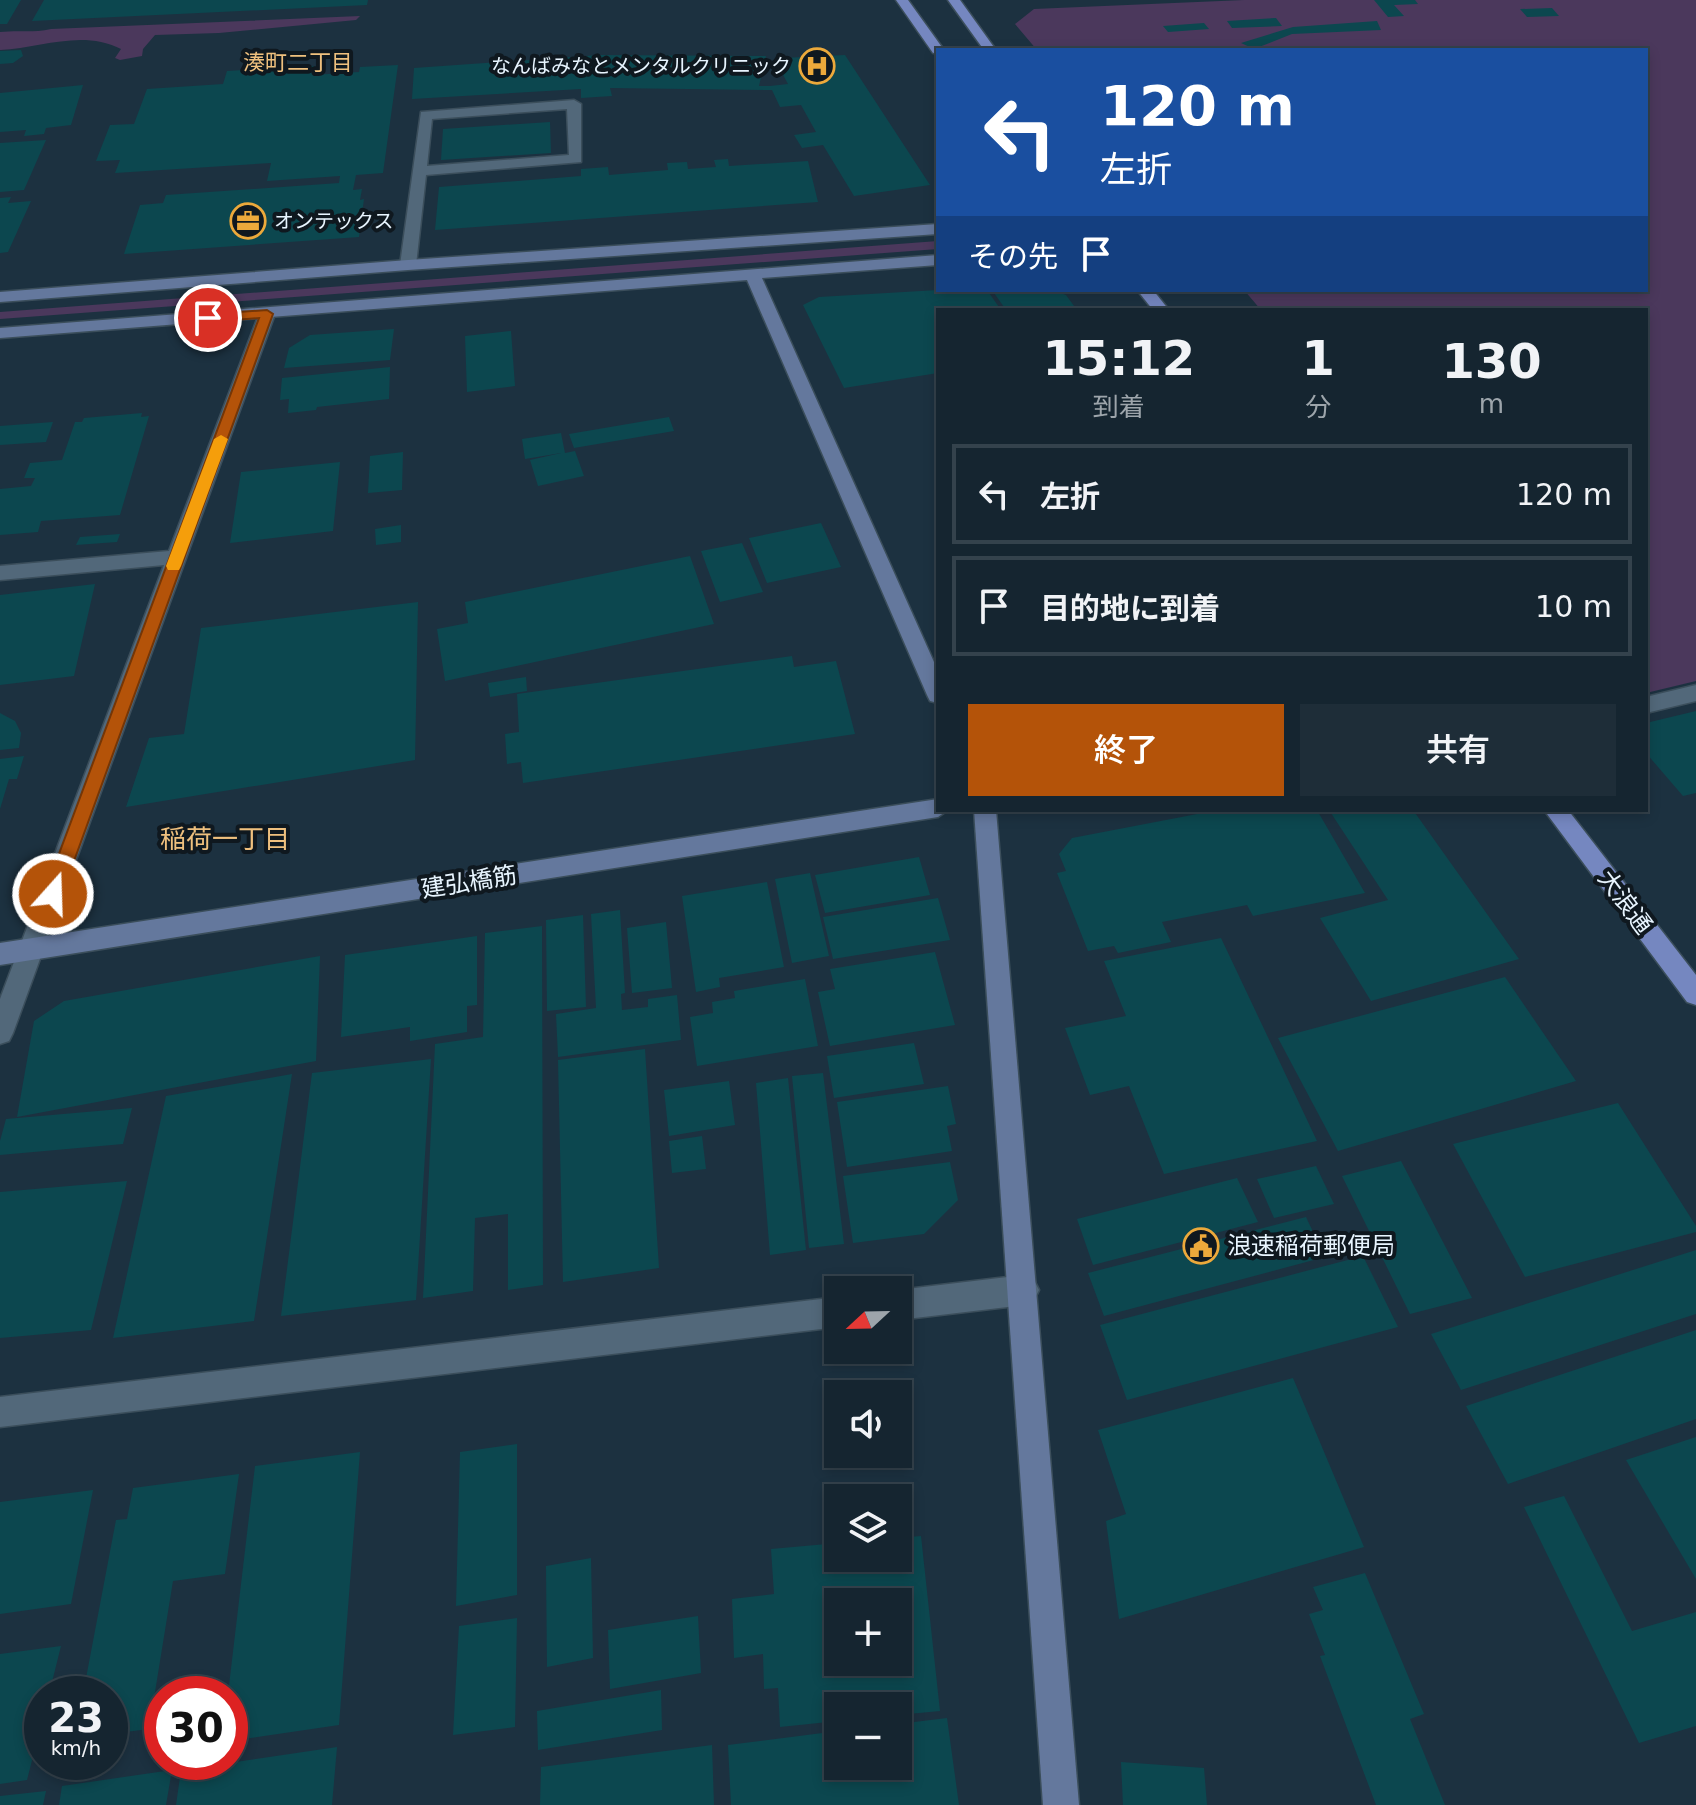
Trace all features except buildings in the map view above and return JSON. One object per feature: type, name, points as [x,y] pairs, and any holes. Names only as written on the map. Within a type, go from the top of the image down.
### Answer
[{"type":"main road","points":[[902,0],[937,48]]},
{"type":"main road","points":[[954,0],[989,48]]},
{"type":"main road","points":[[1147,292],[1159,308]]},
{"type":"main road","name":"大浪通","points":[[1557,812],[1696,994]]},
{"type":"street","points":[[408,265],[422,171],[426,115],[574,104],[576,159],[422,171]]},
{"type":"street","points":[[0,297],[408,265],[936,229]]},
{"type":"street","points":[[0,333],[936,260]]},
{"type":"street","points":[[753,276],[936,690]]},
{"type":"street","points":[[0,1033],[267,314]]},
{"type":"street","points":[[0,573],[177,557]]},
{"type":"street","points":[[1648,705],[1696,693]]},
{"type":"street","name":"建弘橋筋","points":[[0,954],[936,808]]},
{"type":"street","points":[[985,812],[1061,1805]]},
{"type":"street","points":[[912,1303],[1024,1290]]},
{"type":"street","points":[[0,1412],[824,1314]]},
{"type":"shaded area","points":[[1244,0],[1696,0],[1696,681],[1648,693],[1648,308],[1259,308],[1246,292],[1648,292],[1648,48],[1035,48],[1015,24],[1034,9]]},
{"type":"shaded area","points":[[360,16],[356,20],[219,33],[155,35],[143,49],[142,56],[120,60],[115,58],[121,49],[91,40],[0,50],[0,32]]},
{"type":"shaded area","points":[[936,241],[936,249],[0,319],[0,312]]},
{"type":"slow traffic","points":[[174,566],[221,439]]},
{"type":"place","name":"なんばみなとメンタルクリニック","points":[[817,66]]},
{"type":"place","name":"オンテックス","points":[[248,221]]},
{"type":"place","name":"浪速稲荷郵便局","points":[[1201,1246]]},
{"type":"district","name":"湊町二丁目","points":[[298,62]]},
{"type":"district","name":"稲荷一丁目","points":[[225,839]]},
{"type":"route","points":[[53,894],[267,314],[208,318]]}]
